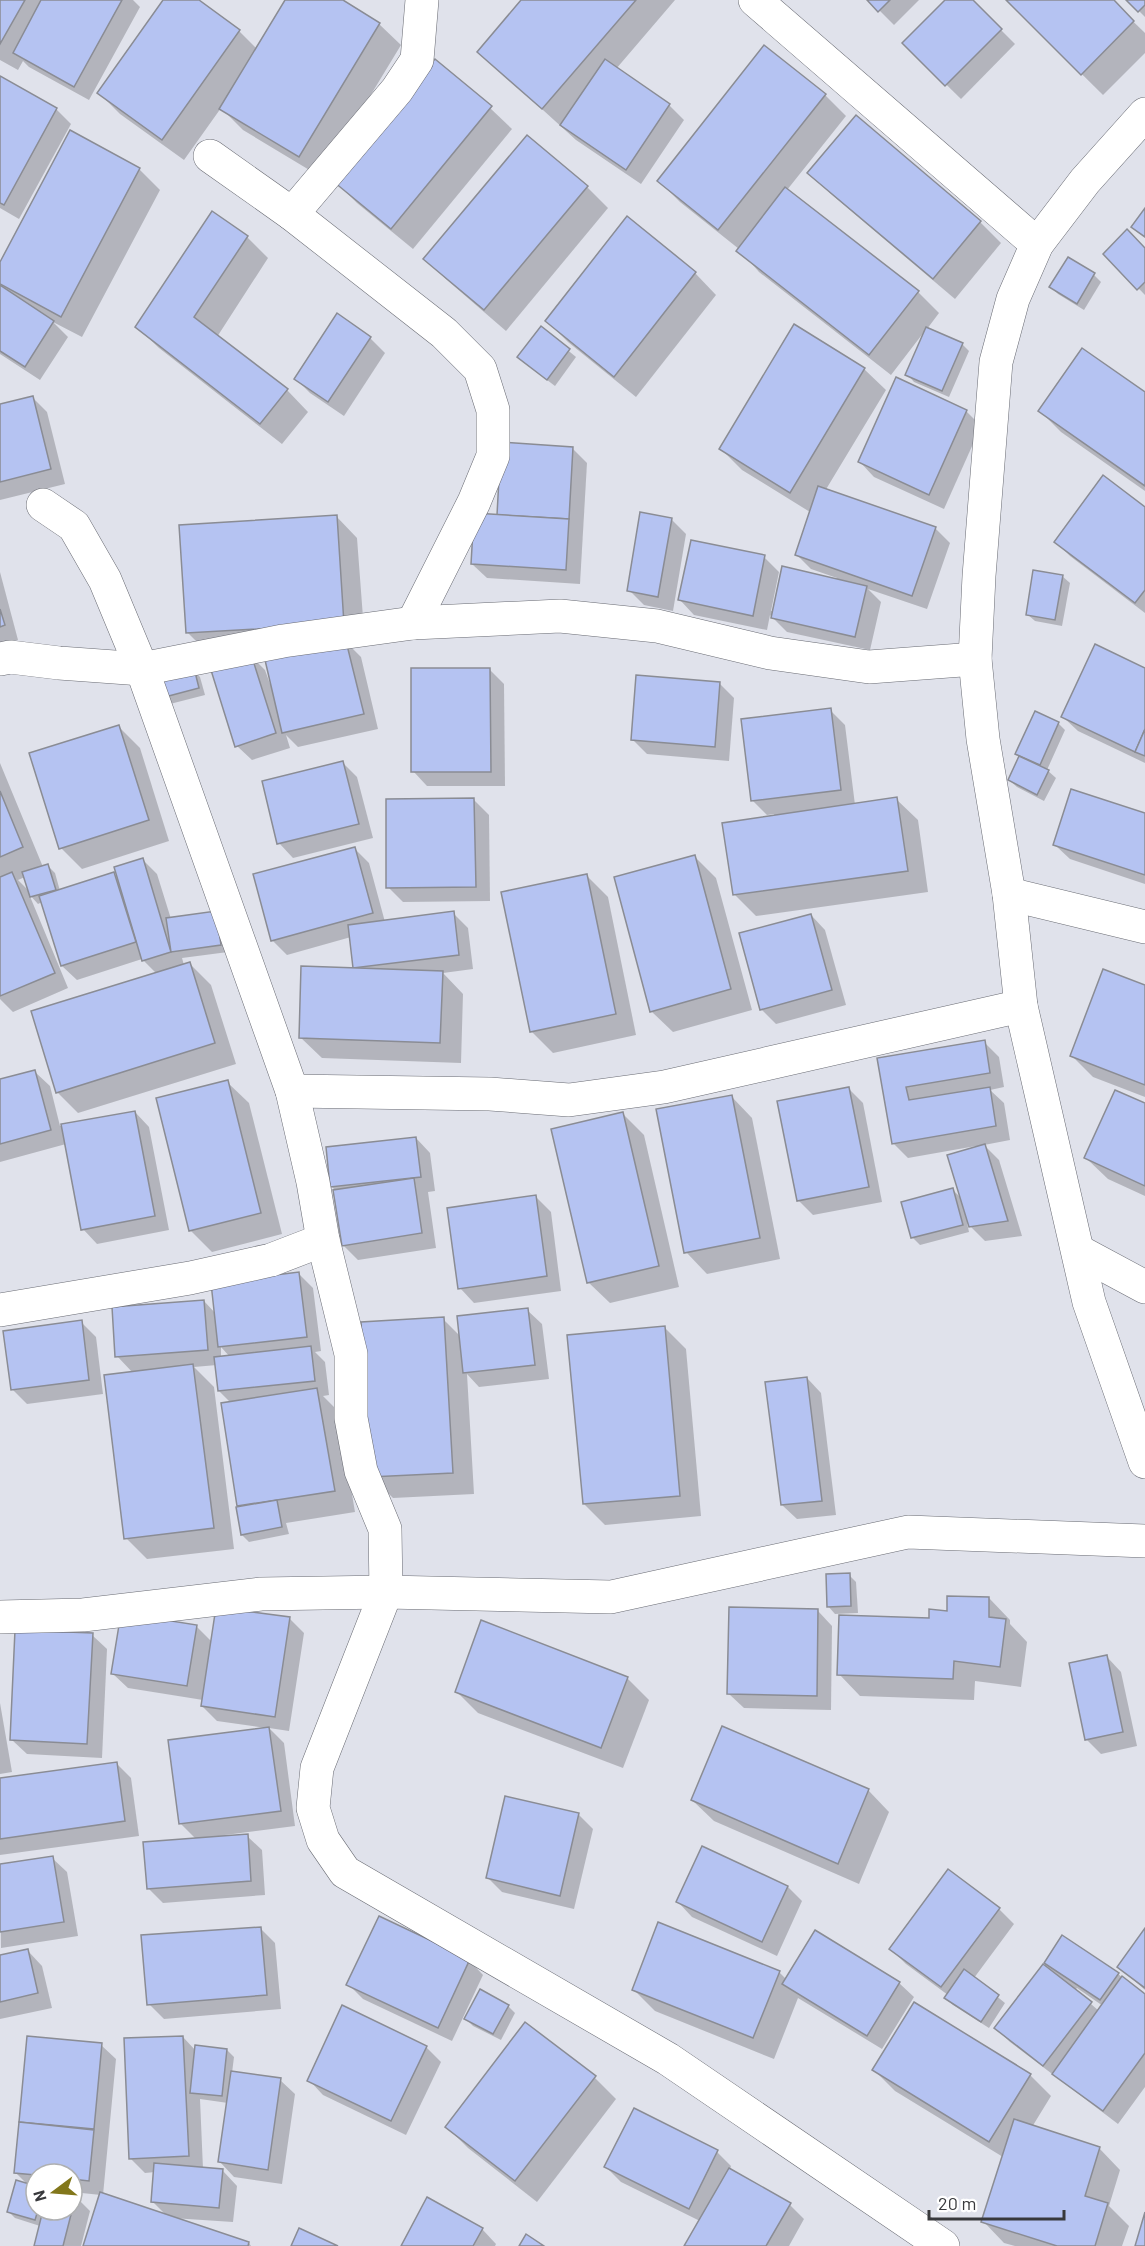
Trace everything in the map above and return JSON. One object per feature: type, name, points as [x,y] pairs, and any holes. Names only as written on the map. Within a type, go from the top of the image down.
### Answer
[{"type":"street","points":[[292,214],[397,90],[417,60],[422,0]]},
{"type":"street","points":[[755,0],[1037,244]]},
{"type":"street","points":[[1145,114],[1084,181],[1037,244],[1013,299],[996,362],[979,576],[975,659],[983,739],[1009,894],[1022,1006],[1089,1302],[1145,1462]]},
{"type":"street","points":[[210,156],[292,214],[444,333],[480,369],[493,410],[493,456],[474,501],[413,623]]},
{"type":"street","points":[[43,505],[74,526],[105,580],[142,669],[292,1091],[313,1182],[323,1240],[351,1354],[351,1418],[362,1471],[385,1529],[386,1592],[317,1768],[313,1808],[323,1840],[345,1872],[668,2059],[943,2246]]},
{"type":"street","points":[[0,660],[10,657],[142,669],[283,641],[413,623],[560,616],[657,626],[770,654],[869,667],[975,659]]},
{"type":"street","points":[[1009,894],[1145,927]]},
{"type":"street","points":[[292,1091],[490,1094],[568,1100],[664,1087],[1022,1006]]},
{"type":"street","points":[[0,1310],[190,1278],[271,1260],[323,1240]]},
{"type":"street","points":[[1078,1251],[1145,1287]]},
{"type":"street","points":[[0,1617],[83,1615],[261,1594],[386,1592],[611,1597],[908,1532],[1145,1541]]},
{"type":"building","points":[[0,0],[25,0],[0,44]]},
{"type":"building","points":[[41,0],[122,0],[74,87],[13,53]]},
{"type":"building","points":[[163,0],[199,0],[240,30],[162,140],[97,93]]},
{"type":"building","points":[[285,0],[343,0],[380,23],[299,157],[219,109]]},
{"type":"building","points":[[521,0],[636,0],[542,109],[477,52]]},
{"type":"building","points":[[867,0],[890,0],[878,12]]},
{"type":"building","points":[[945,0],[973,0],[1002,29],[945,86],[902,43]]},
{"type":"building","points":[[1006,0],[1114,0],[1134,21],[1081,75]]},
{"type":"building","points":[[1126,0],[1145,0],[1145,5],[1138,12]]},
{"type":"building","points":[[764,45],[826,94],[718,230],[657,181]]},
{"type":"building","points":[[435,59],[492,106],[391,229],[334,182]]},
{"type":"building","points":[[605,59],[670,104],[626,170],[560,125]]},
{"type":"building","points":[[0,76],[57,108],[4,205],[0,203]]},
{"type":"building","points":[[856,115],[981,221],[933,279],[807,173]]},
{"type":"building","points":[[70,130],[140,168],[61,317],[0,284],[0,262]]},
{"type":"building","points":[[527,135],[588,186],[484,310],[423,259]]},
{"type":"building","points":[[785,187],[919,291],[869,355],[736,251]]},
{"type":"building","points":[[1145,208],[1145,237],[1131,227]]},
{"type":"building","points":[[212,211],[248,236],[194,317],[288,389],[260,424],[135,327]]},
{"type":"building","points":[[627,216],[696,272],[614,377],[545,321]]},
{"type":"building","points":[[1127,229],[1145,248],[1145,282],[1137,290],[1103,254]]},
{"type":"building","points":[[1068,257],[1095,273],[1077,304],[1049,287]]},
{"type":"building","points":[[0,285],[54,321],[25,367],[0,351]]},
{"type":"building","points":[[337,313],[371,337],[328,402],[294,379]]},
{"type":"building","points":[[794,324],[865,368],[790,493],[719,449]]},
{"type":"building","points":[[541,326],[570,349],[547,380],[517,357]]},
{"type":"building","points":[[926,327],[963,343],[942,391],[905,375]]},
{"type":"building","points":[[1082,348],[1145,392],[1145,486],[1038,411]]},
{"type":"building","points":[[896,377],[967,410],[929,495],[858,462]]},
{"type":"building","points":[[33,396],[51,469],[0,482],[0,404]]},
{"type":"building","points":[[501,442],[573,447],[569,519],[497,515]]},
{"type":"building","points":[[1103,475],[1145,507],[1145,590],[1135,603],[1054,542]]},
{"type":"building","points":[[818,486],[936,527],[912,596],[795,555]]},
{"type":"building","points":[[640,512],[672,518],[658,597],[627,591]]},
{"type":"building","points":[[474,513],[569,519],[566,570],[471,564]]},
{"type":"building","points":[[337,515],[344,624],[186,633],[179,525]]},
{"type":"building","points":[[691,540],[765,555],[753,616],[678,600]]},
{"type":"building","points":[[782,566],[867,586],[855,637],[771,618]]},
{"type":"building","points":[[1033,570],[1063,575],[1055,620],[1026,615]]},
{"type":"building","points":[[0,609],[5,625],[0,627]]},
{"type":"building","points":[[346,641],[364,714],[282,733],[265,660]]},
{"type":"building","points":[[1095,644],[1145,668],[1145,729],[1135,752],[1061,717]]},
{"type":"building","points":[[251,654],[276,733],[235,747],[210,667]]},
{"type":"building","points":[[194,668],[199,688],[161,698],[156,678]]},
{"type":"building","points":[[411,668],[490,668],[491,772],[411,772]]},
{"type":"building","points":[[636,675],[720,682],[715,747],[631,740]]},
{"type":"building","points":[[831,708],[841,790],[751,801],[741,719]]},
{"type":"building","points":[[1035,711],[1059,722],[1040,765],[1015,754]]},
{"type":"building","points":[[119,725],[149,820],[59,849],[29,753]]},
{"type":"building","points":[[1145,729],[1145,756],[1135,752]]},
{"type":"building","points":[[1019,756],[1049,770],[1037,795],[1008,780]]},
{"type":"building","points":[[343,761],[359,824],[277,844],[262,781]]},
{"type":"building","points":[[1071,789],[1145,813],[1145,875],[1053,845]]},
{"type":"building","points":[[0,791],[23,847],[0,857]]},
{"type":"building","points":[[897,797],[908,871],[733,895],[722,823]]},
{"type":"building","points":[[474,798],[476,887],[386,888],[386,799]]},
{"type":"building","points":[[355,847],[373,913],[271,941],[253,874]]},
{"type":"building","points":[[695,855],[731,989],[650,1012],[614,877]]},
{"type":"building","points":[[143,858],[171,952],[142,961],[114,867]]},
{"type":"building","points":[[48,864],[56,890],[30,897],[22,872]]},
{"type":"building","points":[[12,872],[55,973],[0,996],[0,877]]},
{"type":"building","points":[[114,872],[136,942],[61,966],[39,896]]},
{"type":"building","points":[[587,874],[616,1014],[530,1032],[501,892]]},
{"type":"building","points":[[216,911],[221,945],[171,952],[166,918]]},
{"type":"building","points":[[454,911],[459,955],[353,968],[348,925]]},
{"type":"building","points":[[811,914],[832,990],[760,1010],[739,933]]},
{"type":"building","points":[[190,962],[215,1043],[56,1093],[31,1011]]},
{"type":"building","points":[[301,966],[443,971],[440,1043],[299,1038]]},
{"type":"building","points":[[1103,969],[1145,985],[1145,1085],[1070,1056]]},
{"type":"building","points":[[985,1040],[990,1073],[906,1087],[909,1100],[990,1087],[996,1126],[892,1144],[877,1058]]},
{"type":"building","points":[[35,1070],[51,1130],[0,1144],[0,1079]]},
{"type":"building","points":[[228,1080],[261,1213],[189,1231],[156,1098]]},
{"type":"building","points":[[849,1087],[869,1187],[797,1201],[777,1101]]},
{"type":"building","points":[[1115,1090],[1145,1103],[1145,1186],[1084,1158]]},
{"type":"building","points":[[732,1095],[760,1238],[684,1253],[656,1109]]},
{"type":"building","points":[[135,1111],[155,1216],[81,1230],[61,1124]]},
{"type":"building","points":[[623,1112],[659,1266],[587,1283],[551,1129]]},
{"type":"building","points":[[416,1137],[421,1177],[330,1187],[326,1147]]},
{"type":"building","points":[[985,1144],[1008,1221],[969,1227],[947,1155]]},
{"type":"building","points":[[414,1178],[422,1233],[342,1246],[333,1190]]},
{"type":"building","points":[[953,1188],[963,1225],[911,1238],[901,1202]]},
{"type":"building","points":[[536,1195],[547,1276],[458,1289],[447,1208]]},
{"type":"building","points":[[299,1272],[307,1337],[218,1347],[211,1283]]},
{"type":"building","points":[[204,1300],[208,1350],[115,1357],[112,1307]]},
{"type":"building","points":[[528,1308],[535,1365],[463,1373],[457,1316]]},
{"type":"building","points":[[444,1317],[453,1473],[370,1477],[361,1322]]},
{"type":"building","points":[[82,1320],[89,1380],[11,1390],[3,1331]]},
{"type":"building","points":[[665,1326],[680,1496],[583,1504],[567,1335]]},
{"type":"building","points":[[311,1346],[315,1381],[218,1391],[214,1357]]},
{"type":"building","points":[[193,1364],[214,1528],[124,1539],[104,1375]]},
{"type":"building","points":[[807,1377],[822,1501],[781,1505],[765,1382]]},
{"type":"building","points":[[317,1388],[335,1491],[237,1506],[221,1403]]},
{"type":"building","points":[[277,1500],[282,1527],[241,1535],[236,1507]]},
{"type":"building","points":[[850,1573],[851,1606],[827,1607],[826,1574]]},
{"type":"building","points":[[947,1596],[989,1597],[989,1617],[1006,1619],[1000,1667],[954,1661],[953,1679],[837,1675],[839,1615],[929,1618],[929,1609],[947,1611]]},
{"type":"building","points":[[216,1607],[290,1617],[275,1717],[201,1706]]},
{"type":"building","points":[[729,1607],[818,1609],[817,1696],[727,1694]]},
{"type":"building","points":[[121,1613],[197,1625],[187,1686],[111,1674]]},
{"type":"building","points":[[481,1620],[628,1677],[601,1748],[455,1692]]},
{"type":"building","points":[[15,1630],[93,1633],[87,1744],[10,1740]]},
{"type":"building","points":[[1107,1655],[1123,1732],[1085,1740],[1069,1663]]},
{"type":"building","points":[[722,1726],[869,1789],[838,1864],[691,1800]]},
{"type":"building","points":[[269,1727],[281,1811],[179,1824],[168,1740]]},
{"type":"building","points":[[117,1762],[125,1821],[0,1839],[0,1778]]},
{"type":"building","points":[[505,1796],[579,1813],[560,1896],[486,1878]]},
{"type":"building","points":[[248,1834],[251,1881],[147,1889],[143,1842]]},
{"type":"building","points":[[702,1846],[788,1886],[762,1942],[676,1902]]},
{"type":"building","points":[[53,1856],[64,1922],[0,1932],[0,1864]]},
{"type":"building","points":[[948,1869],[1000,1908],[941,1987],[889,1949]]},
{"type":"building","points":[[379,1916],[470,1959],[438,2028],[346,1985]]},
{"type":"building","points":[[658,1922],[780,1971],[753,2038],[632,1990]]},
{"type":"building","points":[[261,1927],[267,1995],[147,2005],[141,1935]]},
{"type":"building","points":[[1145,1928],[1145,1988],[1117,1967]]},
{"type":"building","points":[[815,1930],[900,1982],[867,2036],[782,1984]]},
{"type":"building","points":[[1062,1935],[1119,1973],[1100,2000],[1044,1963]]},
{"type":"building","points":[[28,1949],[38,1993],[0,2002],[0,1955]]},
{"type":"building","points":[[1043,1964],[1092,2002],[1043,2066],[994,2028]]},
{"type":"building","points":[[964,1969],[999,1995],[981,2022],[944,1998]]},
{"type":"building","points":[[1122,1976],[1145,1994],[1145,2053],[1103,2111],[1052,2074]]},
{"type":"building","points":[[480,1989],[509,2005],[493,2034],[464,2019]]},
{"type":"building","points":[[914,2002],[1031,2074],[989,2142],[872,2070]]},
{"type":"building","points":[[342,2005],[427,2046],[391,2121],[307,2081]]},
{"type":"building","points":[[525,2022],[596,2076],[515,2181],[445,2127]]},
{"type":"building","points":[[27,2036],[102,2043],[94,2129],[19,2122]]},
{"type":"building","points":[[183,2036],[189,2156],[129,2159],[124,2038]]},
{"type":"building","points":[[195,2045],[227,2049],[222,2096],[190,2093]]},
{"type":"building","points":[[231,2071],[281,2078],[268,2170],[218,2162]]},
{"type":"building","points":[[634,2108],[718,2150],[689,2209],[604,2167]]},
{"type":"building","points":[[1014,2119],[1100,2147],[1085,2196],[1108,2203],[1095,2246],[1057,2246],[981,2222]]},
{"type":"building","points":[[19,2122],[94,2130],[89,2181],[84,2180],[84,2162],[24,2162],[24,2174],[14,2173]]},
{"type":"building","points":[[154,2163],[223,2169],[219,2208],[151,2202]]},
{"type":"building","points":[[729,2168],[791,2203],[766,2246],[684,2246]]},
{"type":"building","points":[[16,2180],[24,2182],[24,2217],[7,2212]]},
{"type":"building","points":[[100,2192],[249,2242],[248,2246],[83,2246]]},
{"type":"building","points":[[427,2197],[483,2228],[473,2246],[401,2246]]},
{"type":"building","points":[[1145,2212],[1145,2246],[1135,2246]]},
{"type":"building","points":[[40,2222],[69,2222],[63,2246],[34,2246]]},
{"type":"building","points":[[299,2228],[338,2246],[291,2246]]},
{"type":"building","points":[[526,2234],[544,2246],[519,2246]]}]
